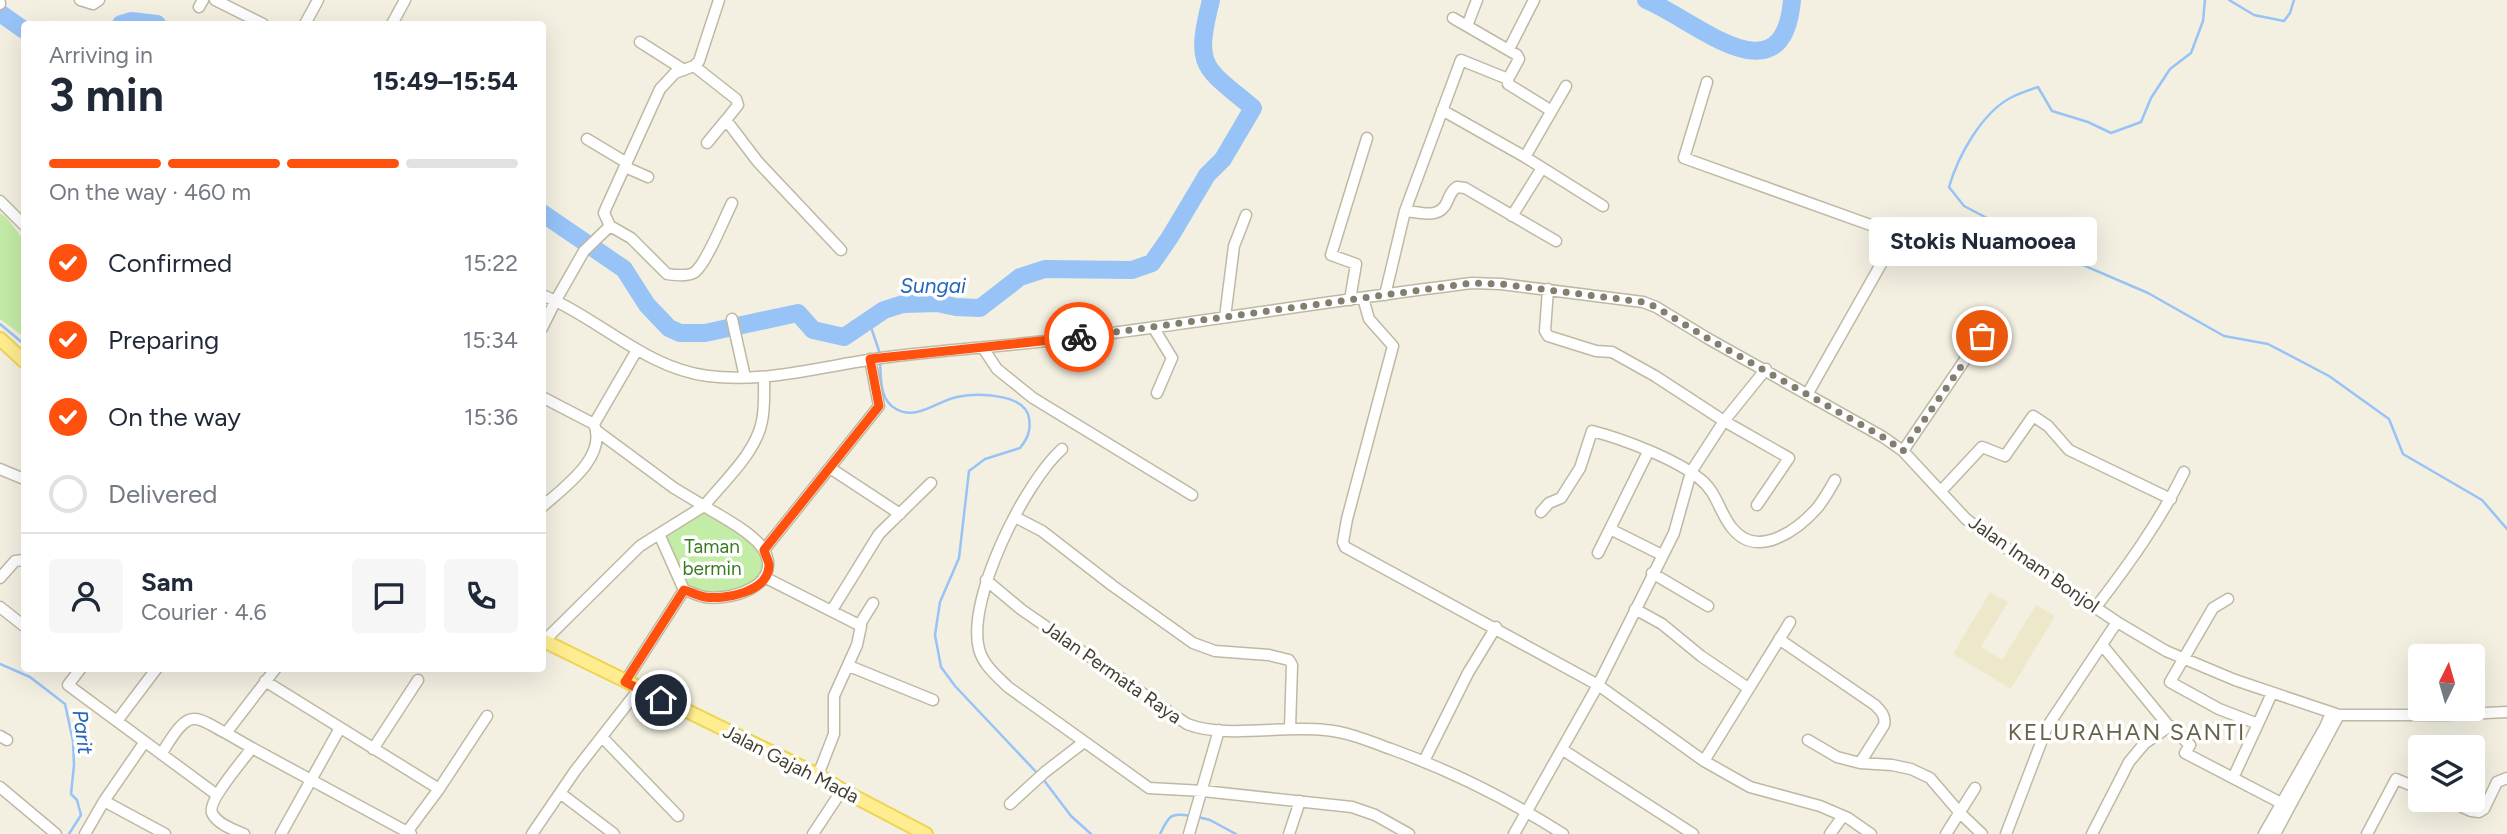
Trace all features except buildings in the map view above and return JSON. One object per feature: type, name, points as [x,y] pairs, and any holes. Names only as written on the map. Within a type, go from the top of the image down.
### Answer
[{"type":"main road","points":[[0,339],[21,357]]},
{"type":"main road","name":"Jalan Gajah Mada","points":[[546,642],[818,775],[926,834]]},
{"type":"street","points":[[80,0],[93,4],[99,0]]},
{"type":"street","points":[[215,0],[257,21]]},
{"type":"street","points":[[307,21],[318,0]]},
{"type":"street","points":[[394,21],[405,0]]},
{"type":"street","points":[[719,0],[699,61],[669,77],[660,89],[604,213],[610,226],[631,238],[667,274],[689,275],[705,257],[732,203]]},
{"type":"street","points":[[1467,26],[1478,0]]},
{"type":"street","points":[[1509,50],[1534,0]]},
{"type":"street","points":[[1453,19],[1517,55],[1519,59],[1508,79],[1510,86],[1550,110]]},
{"type":"street","points":[[640,42],[689,68],[736,99],[738,105],[707,142]]},
{"type":"street","points":[[1385,295],[1405,211],[1461,60],[1508,79]]},
{"type":"street","points":[[1707,82],[1684,158],[1890,232],[1892,236],[1892,242],[1878,270],[1808,393]]},
{"type":"street","points":[[1525,157],[1566,86]]},
{"type":"street","points":[[1442,110],[1525,157],[1603,206]]},
{"type":"street","points":[[726,120],[758,162],[841,250]]},
{"type":"street","points":[[1350,300],[1356,264],[1331,255],[1367,138]]},
{"type":"street","points":[[587,139],[648,177]]},
{"type":"street","points":[[1512,216],[1542,168]]},
{"type":"street","points":[[1405,211],[1438,213],[1443,210],[1454,188],[1461,187],[1556,241]]},
{"type":"street","points":[[0,201],[21,222]]},
{"type":"street","points":[[1225,317],[1234,246],[1246,215]]},
{"type":"street","points":[[546,320],[584,251],[610,226]]},
{"type":"street","name":"Jalan Imam Bonjol","points":[[546,296],[637,350],[672,366],[702,375],[745,377],[764,377],[878,358],[1153,327],[1472,283],[1548,289],[1650,304],[1808,393],[1903,451],[1966,519],[1982,531],[2117,622],[2183,658],[2335,714],[2444,716],[2507,712]]},
{"type":"street","points":[[1548,289],[1545,331],[1548,336],[1596,351],[1612,352],[1655,376],[1724,421],[1789,457],[1757,505]]},
{"type":"street","points":[[1363,298],[1368,319],[1393,346],[1347,519],[1344,545],[1598,685],[1704,761],[1750,787],[1820,806],[1843,816],[1871,834]]},
{"type":"street","points":[[732,319],[745,377]]},
{"type":"street","points":[[1153,327],[1172,358],[1157,393]]},
{"type":"street","points":[[1903,451],[1982,336]]},
{"type":"street","points":[[984,348],[997,369],[1033,398],[1192,495]]},
{"type":"street","points":[[546,503],[589,461],[595,447],[596,428],[637,350]]},
{"type":"street","points":[[764,550],[879,406],[878,358]]},
{"type":"street","points":[[1514,834],[1598,685],[1662,555],[1679,520],[1691,472],[1724,421],[1766,369]]},
{"type":"street","points":[[546,637],[640,545],[704,506],[741,461],[756,437],[763,416],[764,377]]},
{"type":"street","points":[[546,399],[596,428],[674,488],[744,533],[764,550],[769,567],[757,587],[723,597],[704,597],[684,590],[659,534]]},
{"type":"street","points":[[1941,491],[1982,447],[2005,456],[2033,416],[2048,426],[2068,450],[2171,499]]},
{"type":"street","points":[[1541,512],[1549,503],[1561,498],[1580,468],[1592,431],[1691,472],[1709,487],[1716,496],[1721,514],[1733,531],[1745,539],[1773,541],[1807,517],[1818,506],[1835,480]]},
{"type":"street","points":[[1062,449],[1051,459],[1015,517],[986,580],[981,595],[978,634],[979,649],[985,662],[1008,687],[1149,788],[1352,807],[1375,815],[1409,834]]},
{"type":"street","points":[[1598,552],[1648,452]]},
{"type":"street","points":[[830,468],[900,514]]},
{"type":"street","points":[[0,469],[21,478]]},
{"type":"street","points":[[2096,607],[2143,545],[2184,472]]},
{"type":"street","points":[[832,610],[879,534],[932,483]]},
{"type":"street","points":[[1015,517],[1042,531],[1193,643],[1215,651],[1269,655],[1289,660],[1292,665],[1290,728]]},
{"type":"street","points":[[1610,529],[1662,555]]},
{"type":"street","points":[[0,578],[15,561],[21,560]]},
{"type":"street","points":[[1653,573],[1708,606]]},
{"type":"street","points":[[764,577],[860,624]]},
{"type":"street","name":"Jalan Permata Raya","points":[[986,580],[1022,610],[1180,720],[1196,727],[1219,730],[1290,728],[1353,735],[1461,776],[1528,811],[1563,834]]},
{"type":"street","points":[[625,682],[684,590]]},
{"type":"street","points":[[2228,599],[2213,608],[2170,682],[2219,709],[2258,724]]},
{"type":"street","points":[[818,775],[834,734],[834,695],[849,666],[861,631],[860,624],[873,603]]},
{"type":"street","points":[[0,607],[21,624]]},
{"type":"street","points":[[1635,609],[1662,624],[1701,656],[1748,688]]},
{"type":"street","points":[[1704,761],[1790,622]]},
{"type":"street","points":[[2006,834],[2047,727],[2117,622]]},
{"type":"street","points":[[1424,761],[1468,673],[1496,627]]},
{"type":"street","points":[[1779,639],[1882,713],[1884,725],[1860,763]]},
{"type":"street","points":[[2102,645],[2170,726],[2190,745],[2185,753],[2281,803]]},
{"type":"street","points":[[849,666],[933,700]]},
{"type":"street","points":[[79,672],[68,685],[217,795]]},
{"type":"street","points":[[117,721],[154,672]]},
{"type":"street","points":[[226,733],[273,672]]},
{"type":"street","points":[[373,749],[418,680]]},
{"type":"street","points":[[265,681],[439,789]]},
{"type":"street","points":[[532,834],[639,689]]},
{"type":"street","points":[[2233,778],[2272,693]]},
{"type":"street","points":[[2264,834],[2335,714]]},
{"type":"street","points":[[2275,834],[2335,714]]},
{"type":"street","points":[[161,754],[181,727],[190,719],[198,719],[409,833],[486,716]]},
{"type":"street","points":[[2092,834],[2129,762],[2144,744],[2170,726]]},
{"type":"street","points":[[281,834],[340,728]]},
{"type":"street","points":[[1191,829],[1219,730]]},
{"type":"street","points":[[602,737],[678,816]]},
{"type":"street","points":[[1808,740],[1837,757],[1860,763],[1910,769],[1930,778],[1982,834]]},
{"type":"street","points":[[1010,804],[1084,742]]},
{"type":"street","points":[[85,834],[144,743]]},
{"type":"street","points":[[244,834],[229,831],[211,811],[211,806],[252,748]]},
{"type":"street","points":[[1563,750],[1693,834]]},
{"type":"street","points":[[2485,807],[2497,782],[2507,778]]},
{"type":"street","points":[[2367,834],[2396,779],[2408,784]]},
{"type":"street","points":[[0,787],[56,834]]},
{"type":"street","points":[[1946,834],[1975,788]]},
{"type":"street","points":[[813,834],[842,790]]},
{"type":"street","points":[[560,793],[614,834]]},
{"type":"street","points":[[104,801],[165,834]]},
{"type":"street","points":[[1289,834],[1300,801]]},
{"type":"street","points":[[1830,834],[1843,816]]},
{"type":"shaded area","points":[[1990,592],[2008,602],[1981,647],[2002,660],[2036,605],[2055,616],[2011,689],[1953,654]]},
{"type":"green space","points":[[0,213],[21,236],[21,335],[0,319]]},
{"type":"green space","name":"Taman bermin","points":[[706,510],[736,529],[764,557],[757,578],[738,591],[714,595],[692,589],[679,572],[663,536]]},
{"type":"waterway","name":"Sungai","points":[[546,216],[624,269],[647,305],[669,328],[680,333],[705,333],[798,313],[813,330],[844,337],[884,310],[903,304],[937,303],[980,308],[1020,277],[1045,269],[1132,270],[1152,263],[1207,175],[1223,159],[1253,108],[1223,83],[1207,64],[1203,40],[1211,0]]},
{"type":"waterway","points":[[1646,0],[1711,36],[1755,51],[1772,47],[1785,31],[1792,0]]},
{"type":"waterway","points":[[2205,0],[2203,21],[2191,53],[2170,69],[2151,98],[2141,122],[2111,133],[2088,122],[2052,111],[2038,87],[2035,88],[2001,104],[1981,124],[1958,162],[1949,187],[1964,206],[2048,250],[2148,293],[2224,336],[2268,344],[2329,376],[2389,419],[2403,454],[2482,500],[2507,529]]},
{"type":"waterway","points":[[2229,0],[2254,15],[2284,21],[2294,0]]},
{"type":"waterway","name":"Sungai","points":[[0,13],[21,28]]},
{"type":"waterway","points":[[869,321],[880,354]]},
{"type":"waterway","name":"Parit","points":[[0,324],[21,342]]},
{"type":"waterway","points":[[880,360],[881,381],[886,400],[904,412],[919,412],[949,399],[976,395],[1010,399],[1026,410],[1030,426],[1020,448],[985,459],[969,471],[959,558],[940,602],[935,635],[941,667],[955,686],[1038,774]]},
{"type":"waterway","name":"Parit","points":[[0,664],[30,677],[65,704],[73,741],[71,794],[77,800],[81,815],[69,834]]},
{"type":"waterway","points":[[1043,779],[1071,816],[1091,834]]},
{"type":"waterway","points":[[1160,834],[1174,815],[1191,816]]},
{"type":"waterway","points":[[1198,817],[1210,820],[1236,834]]},
{"type":"way so far","points":[[1079,337],[1472,283],[1626,299],[1656,307],[1903,451],[1982,336]]},
{"type":"place","name":"Stokis Nuamooea","points":[[1982,336]]},
{"type":"district","name":"KELURAHAN SANTI","points":[[2127,732]]},
{"type":"route","points":[[661,700],[625,682],[684,590],[704,597],[723,597],[757,587],[769,567],[764,550],[879,406],[870,359],[1079,337]]}]
